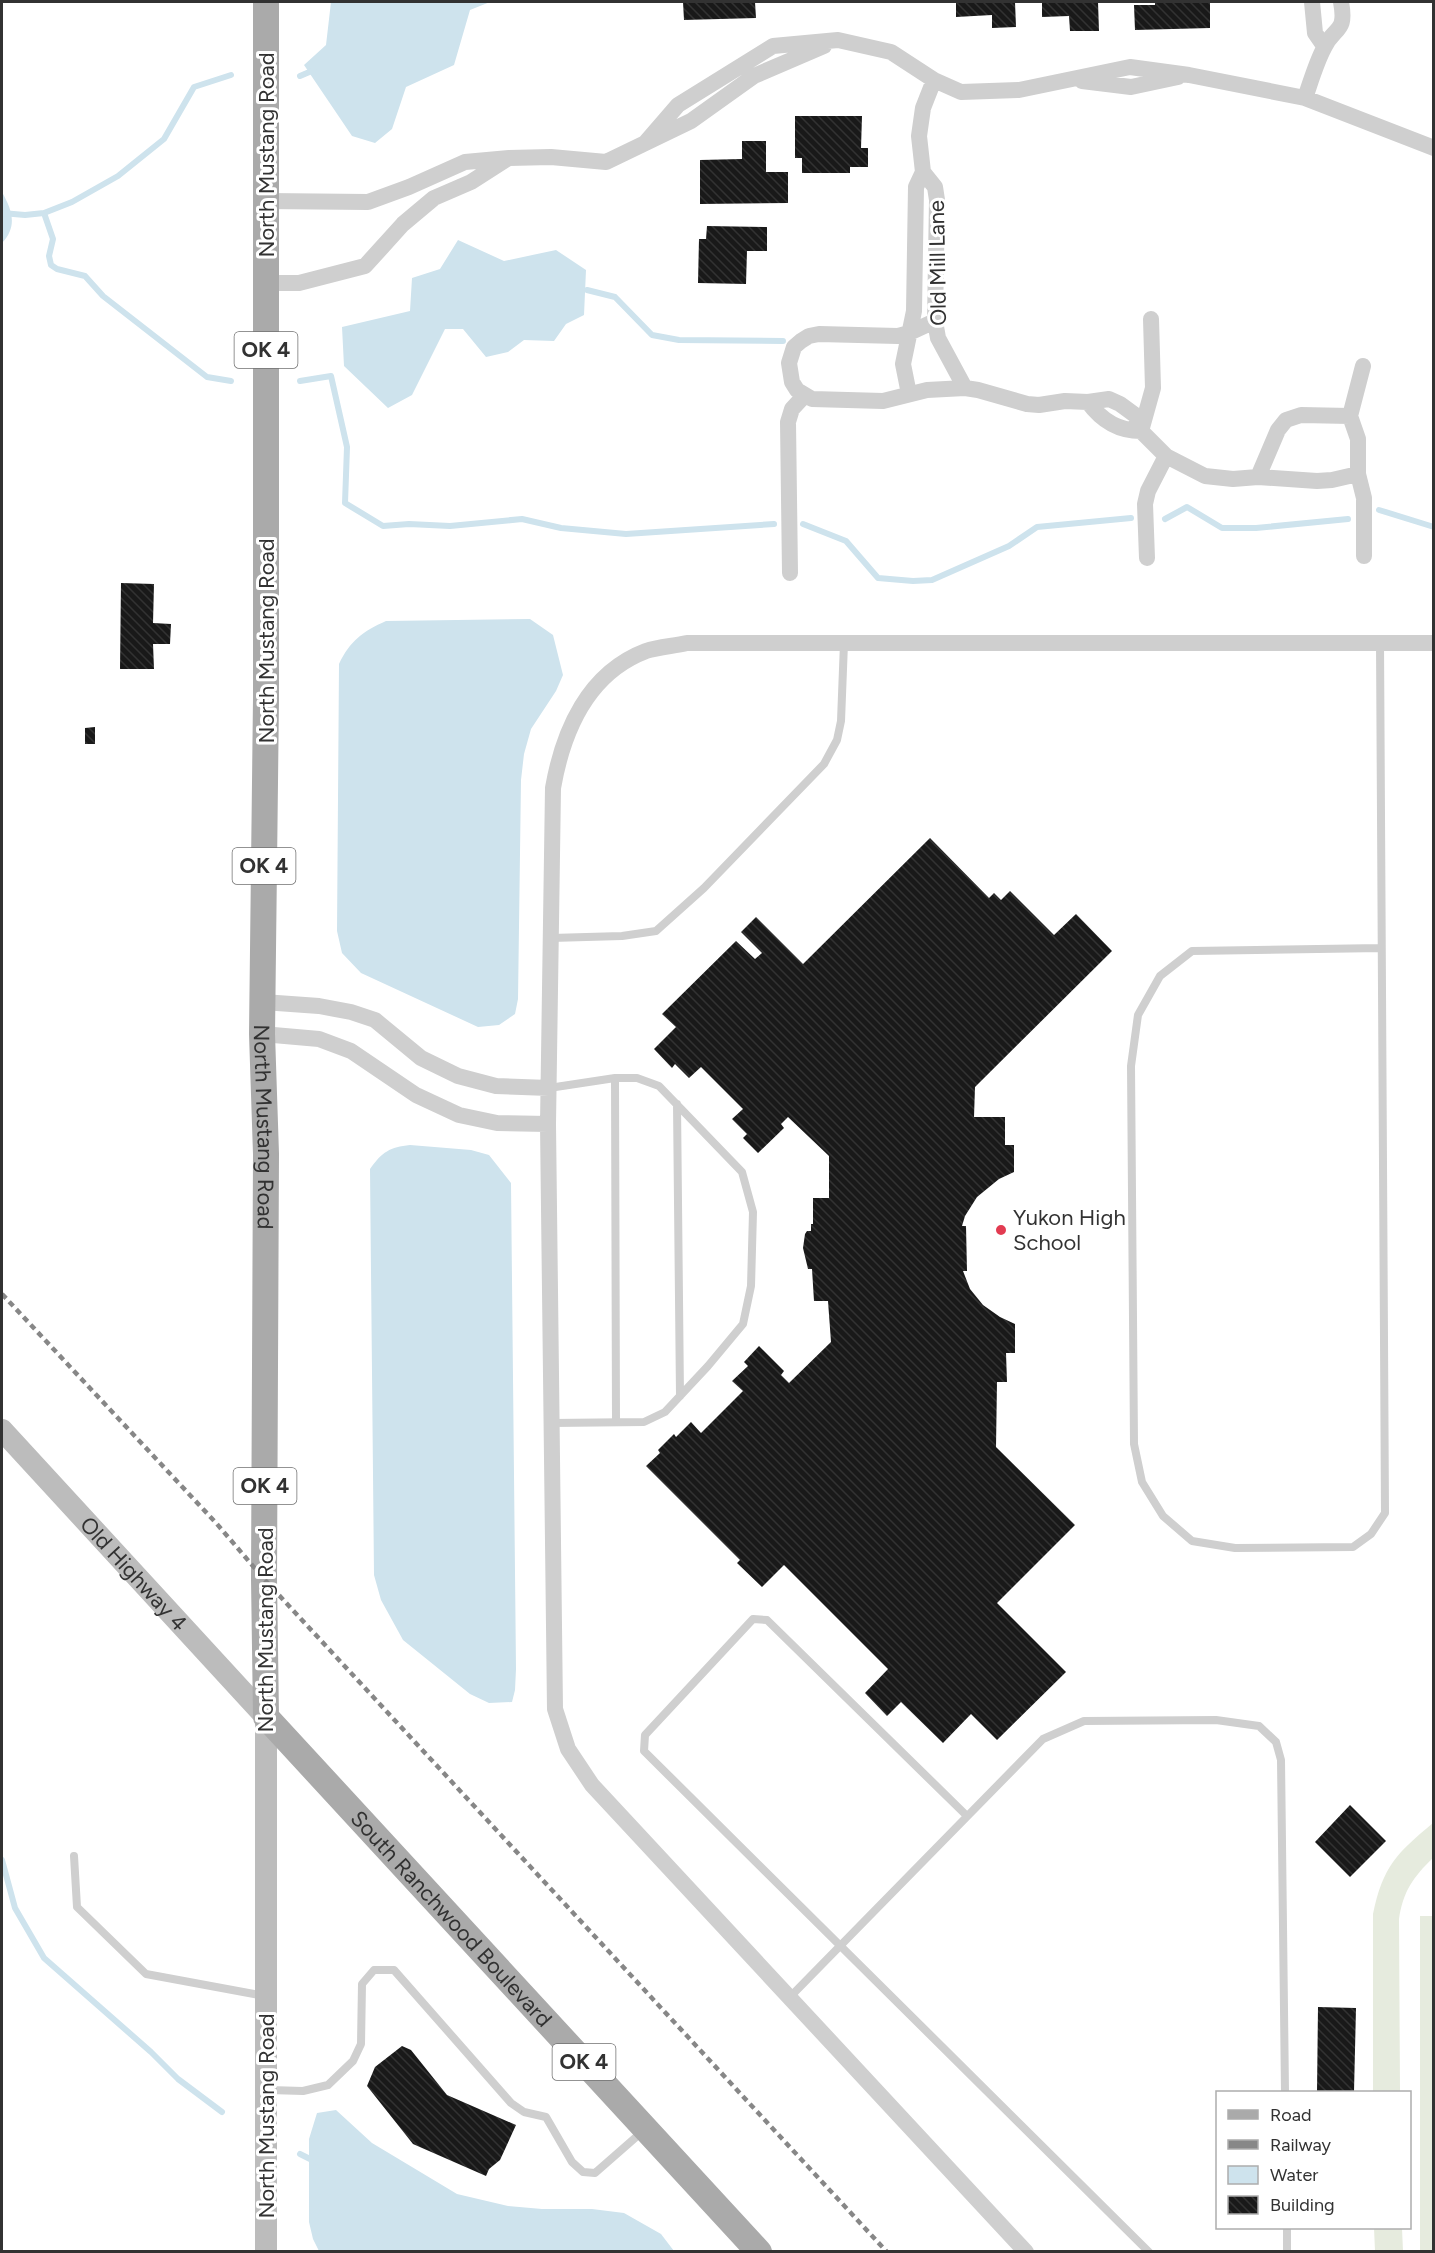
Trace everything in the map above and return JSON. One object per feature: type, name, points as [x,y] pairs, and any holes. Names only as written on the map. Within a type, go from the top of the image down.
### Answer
[{"type":"main road","name":"North Mustang Road","points":[[266,2],[266,698],[262,1002],[266,1154],[264,1579],[266,2252]]},
{"type":"main road","name":"Old Highway 4","points":[[2,1430],[266,1717]]},
{"type":"main road","name":"South Ranchwood Boulevard","points":[[266,1717],[759,2252]]},
{"type":"street","points":[[1312,2],[1314,33],[1324,46]]},
{"type":"street","points":[[1305,98],[1324,46],[1338,31],[1344,16],[1341,2]]},
{"type":"street","points":[[266,201],[368,202],[465,162],[551,157],[606,162],[691,122],[754,76],[838,40]]},
{"type":"street","points":[[646,142],[678,105],[773,46],[838,40],[891,52],[934,80],[961,92],[1020,90],[1130,66],[1305,98],[1434,148]]},
{"type":"street","points":[[721,79],[731,93]]},
{"type":"street","name":"Old Mill Lane","points":[[934,80],[923,108],[919,127],[919,147],[923,172],[935,187],[937,200],[935,321],[938,338],[965,388]]},
{"type":"street","points":[[266,283],[299,283],[365,266],[403,224],[434,198],[471,183],[509,158]]},
{"type":"street","name":"Old Mill Lane","points":[[909,394],[903,364],[914,311],[916,187],[923,172]]},
{"type":"street","points":[[404,189],[416,213]]},
{"type":"street","points":[[1141,431],[1153,388],[1151,319]]},
{"type":"street","points":[[935,321],[909,333],[892,336],[819,334],[809,336],[794,347],[789,363],[792,382],[804,396],[820,401],[883,401],[927,390],[965,388],[1039,405],[1109,399],[1135,415],[1141,431],[1166,456],[1204,476],[1317,481],[1358,474]]},
{"type":"street","points":[[1362,366],[1350,416],[1358,439],[1358,474],[1364,498],[1364,556]]},
{"type":"street","points":[[790,573],[788,422],[792,409],[804,396]]},
{"type":"street","points":[[1258,477],[1278,430],[1286,420],[1301,415],[1350,416]]},
{"type":"street","points":[[1147,558],[1146,504],[1148,491],[1166,456]]},
{"type":"street","points":[[1026,2252],[592,1785],[568,1749],[555,1709],[549,1088],[553,788],[558,757],[570,726],[607,673],[646,651],[687,643],[1380,641],[1434,643]]},
{"type":"street","points":[[262,1002],[319,1006],[351,1012],[375,1020],[421,1058],[458,1076],[496,1086],[549,1088]]},
{"type":"street","points":[[262,1034],[319,1039],[351,1051],[416,1095],[459,1115],[497,1123],[549,1125]]},
{"type":"lane","points":[[1380,641],[1384,1513],[1371,1534],[1353,1547],[1235,1548],[1192,1540],[1163,1516],[1142,1482],[1134,1444],[1131,1066],[1138,1015],[1160,976],[1192,951],[1381,948]]},
{"type":"lane","points":[[551,938],[622,936],[656,931],[704,888],[824,764],[837,740],[841,721],[844,643]]},
{"type":"lane","points":[[615,1078],[616,1422]]},
{"type":"lane","points":[[549,1088],[615,1078],[637,1078],[659,1086],[742,1172],[753,1212],[751,1286],[743,1324],[665,1412],[644,1422],[552,1423]]},
{"type":"lane","points":[[677,1104],[680,1396]]},
{"type":"lane","points":[[967,1816],[767,1620],[753,1619],[645,1735],[644,1750],[1149,2252]]},
{"type":"lane","points":[[789,1997],[1043,1739],[1084,1721],[1216,1720],[1259,1726],[1276,1742],[1281,1760],[1285,2091]]},
{"type":"lane","points":[[74,1856],[77,1907],[146,1974],[266,1996]]},
{"type":"lane","points":[[266,2090],[303,2091],[328,2085],[353,2061],[361,2044],[362,1984],[374,1970],[394,1970],[511,2103],[524,2112],[546,2117],[572,2162],[583,2172],[595,2173],[646,2129]]},
{"type":"lane","points":[[1287,2229],[1287,2252]]},
{"type":"shaded area","points":[[1433,1823],[1433,1858],[1410,1886],[1403,1901],[1399,1919],[1400,2091],[1373,2091],[1373,1914],[1387,1872],[1410,1843]]},
{"type":"shaded area","points":[[1420,1916],[1434,1916],[1433,2252],[1420,2251]]},
{"type":"shaded area","points":[[1374,2229],[1402,2229],[1403,2251],[1375,2251]]},
{"type":"water","points":[[331,2],[490,2],[470,10],[454,65],[406,87],[392,129],[375,143],[352,136],[304,65],[326,45]]},
{"type":"water","points":[[2,192],[11,212],[12,224],[2,243]]},
{"type":"water","points":[[458,240],[504,261],[556,250],[586,270],[584,315],[566,324],[554,341],[524,340],[508,352],[486,357],[463,329],[445,329],[412,395],[388,408],[344,366],[342,327],[410,311],[412,278],[440,269]]},
{"type":"water","points":[[530,619],[553,635],[563,675],[556,691],[531,729],[524,754],[521,780],[518,999],[515,1014],[499,1025],[478,1027],[361,973],[342,953],[337,931],[339,664],[358,638],[386,621]]},
{"type":"water","points":[[410,1145],[471,1150],[489,1155],[511,1183],[516,1669],[512,1702],[489,1703],[470,1694],[403,1640],[381,1600],[374,1575],[370,1169],[387,1151]]},
{"type":"water","points":[[336,2110],[372,2143],[457,2194],[508,2206],[592,2209],[624,2213],[661,2234],[674,2251],[319,2251],[309,2222],[309,2139],[317,2113]]},
{"type":"building","points":[[683,2],[755,2],[756,18],[684,20]]},
{"type":"building","points":[[956,2],[1015,2],[1016,27],[992,28],[992,15],[956,17]]},
{"type":"building","points":[[1042,2],[1098,2],[1099,31],[1070,31],[1069,16],[1042,17]]},
{"type":"building","points":[[1155,2],[1210,2],[1210,28],[1135,30],[1134,5],[1155,5]]},
{"type":"building","points":[[795,116],[862,116],[861,148],[868,148],[868,167],[850,167],[850,173],[802,173],[802,158],[795,158]]},
{"type":"building","points":[[742,141],[766,141],[766,172],[788,172],[788,203],[700,204],[700,160],[742,159]]},
{"type":"building","points":[[707,226],[767,227],[767,251],[747,251],[746,284],[698,283],[699,239],[706,239]]},
{"type":"building","points":[[121,583],[154,584],[153,623],[171,624],[170,644],[153,644],[154,669],[120,669]]},
{"type":"building","points":[[95,727],[95,744],[85,744],[85,728]]},
{"type":"building","points":[[930,838],[989,898],[994,893],[1001,900],[1010,891],[1054,935],[1076,914],[1112,951],[975,1087],[974,1117],[1005,1117],[1005,1145],[1014,1145],[1014,1172],[999,1179],[977,1197],[965,1216],[962,1226],[966,1226],[967,1271],[963,1271],[970,1289],[983,1305],[1015,1324],[1015,1353],[1006,1353],[1007,1382],[997,1382],[996,1447],[1075,1525],[997,1603],[1066,1672],[997,1740],[971,1714],[943,1743],[901,1702],[887,1716],[865,1693],[888,1669],[784,1565],[762,1587],[737,1563],[740,1560],[646,1466],[660,1453],[658,1450],[674,1434],[676,1437],[691,1422],[701,1433],[743,1391],[732,1381],[748,1366],[744,1362],[759,1346],[784,1371],[781,1375],[789,1383],[831,1342],[828,1301],[814,1301],[812,1269],[808,1269],[803,1248],[805,1234],[811,1231],[811,1224],[813,1224],[813,1198],[829,1198],[829,1156],[788,1117],[781,1124],[784,1128],[758,1153],[743,1138],[747,1134],[732,1119],[743,1109],[701,1067],[689,1078],[675,1064],[672,1068],[654,1049],[676,1027],[662,1014],[736,941],[755,959],[762,953],[741,932],[756,917],[803,964]]},
{"type":"building","points":[[1350,1805],[1386,1841],[1350,1877],[1315,1842]]},
{"type":"building","points":[[1318,2007],[1356,2008],[1354,2091],[1317,2091]]},
{"type":"building","points":[[402,2046],[411,2050],[447,2095],[516,2125],[500,2160],[489,2169],[486,2176],[413,2144],[367,2086],[375,2067]]},
{"type":"waterway","points":[[300,76],[314,70]]},
{"type":"waterway","points":[[2,213],[25,215],[44,213],[72,202],[118,176],[164,139],[194,87],[231,75]]},
{"type":"waterway","points":[[44,213],[53,239],[49,256],[51,265],[57,269],[85,276],[103,296],[207,377],[231,381]]},
{"type":"waterway","points":[[587,290],[615,297],[652,335],[679,340],[783,341]]},
{"type":"waterway","points":[[300,381],[331,376],[347,447],[345,503],[383,526],[409,524],[450,526],[522,519],[561,528],[626,534],[774,524]]},
{"type":"waterway","points":[[1165,519],[1187,507],[1222,528],[1256,528],[1348,519]]},
{"type":"waterway","points":[[1379,510],[1434,527]]},
{"type":"waterway","points":[[803,524],[846,541],[878,578],[913,581],[932,580],[1009,546],[1037,527],[1131,518]]},
{"type":"waterway","points":[[2,1860],[15,1908],[44,1958],[151,2052],[178,2079],[222,2112]]},
{"type":"waterway","points":[[300,2154],[316,2162]]},
{"type":"railway","points":[[2,1294],[217,1524],[264,1579],[887,2252]]},
{"type":"place","name":"Yukon High School","points":[[1001,1230]]}]
